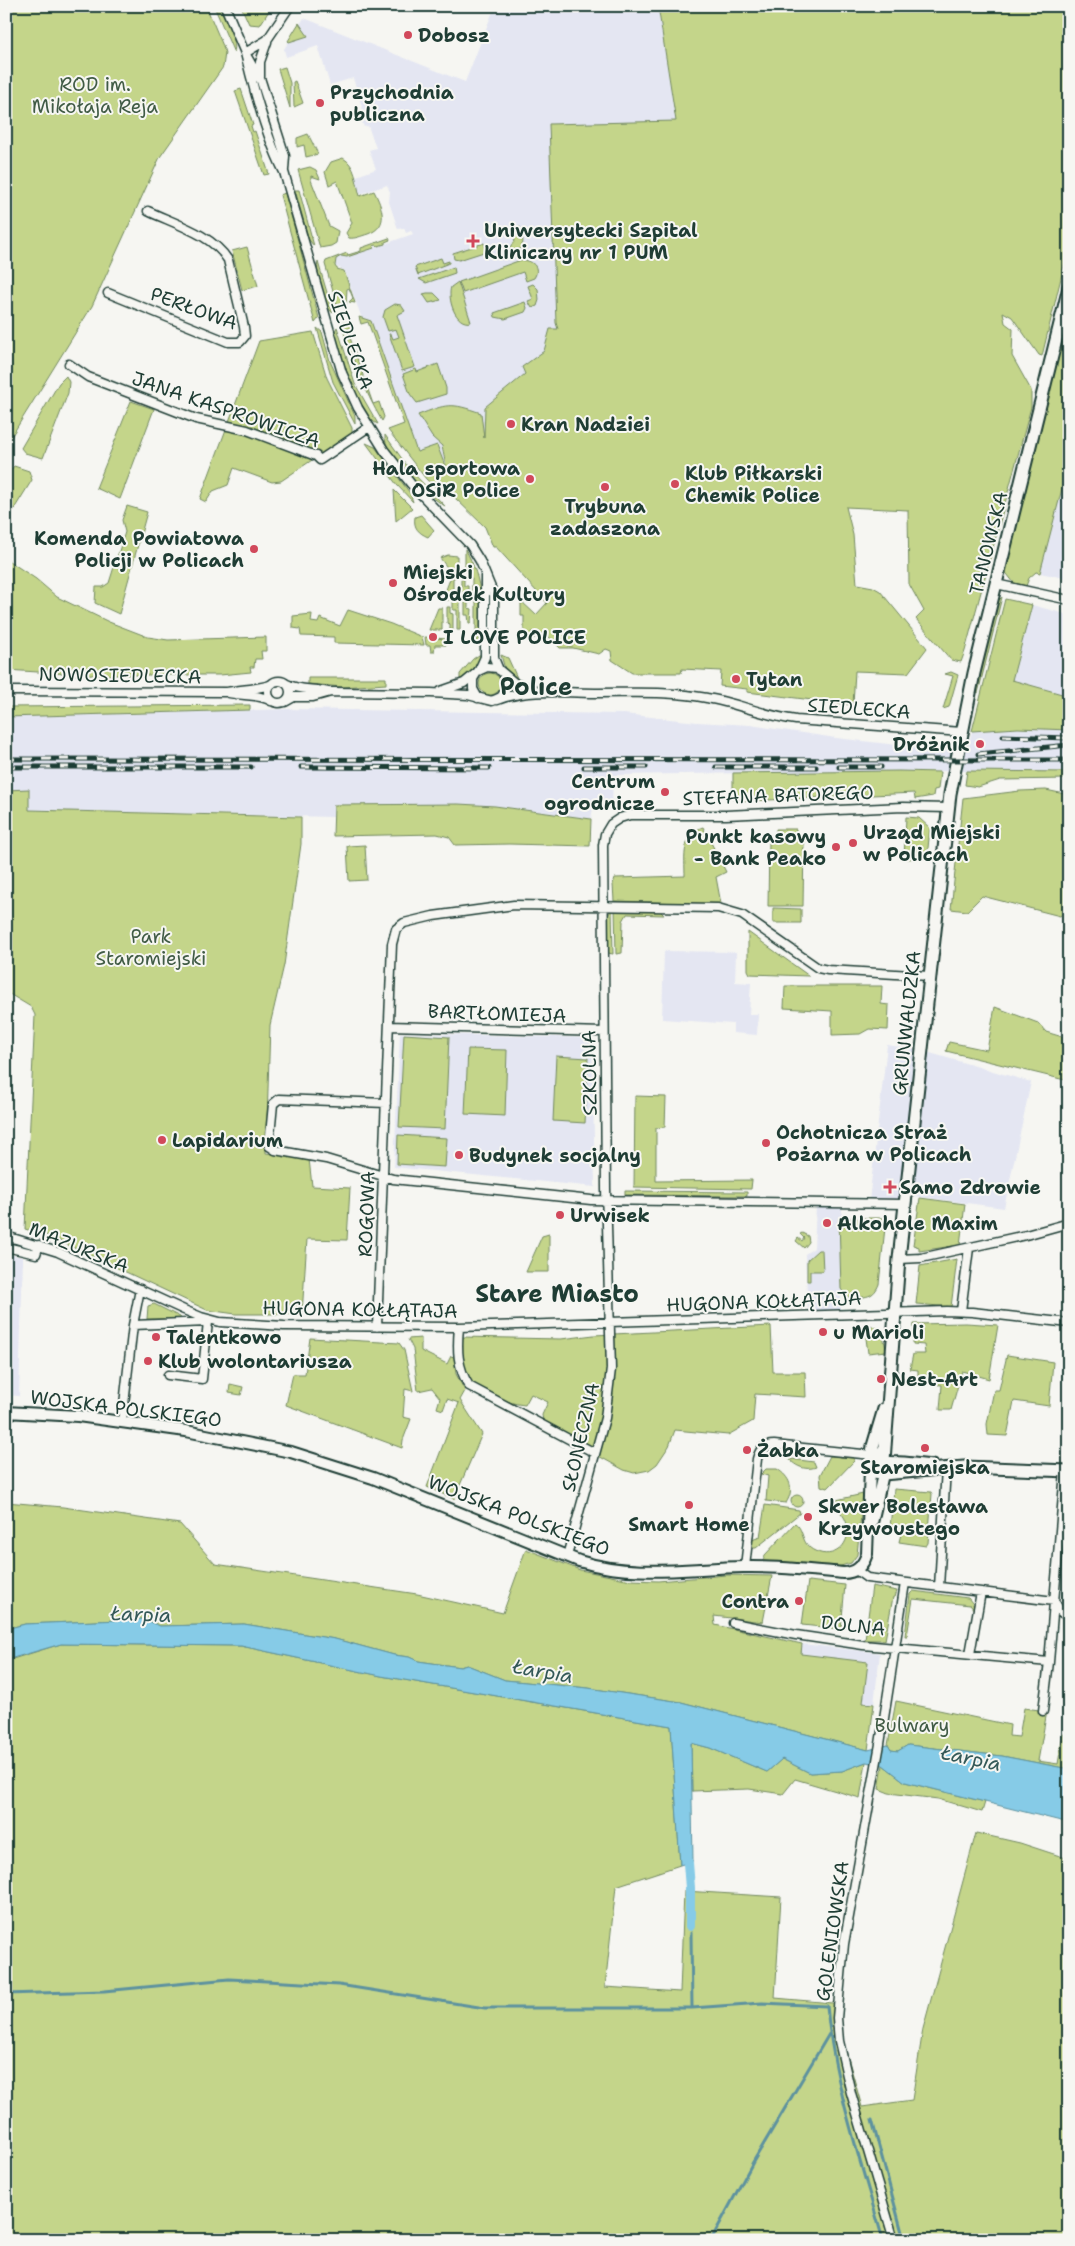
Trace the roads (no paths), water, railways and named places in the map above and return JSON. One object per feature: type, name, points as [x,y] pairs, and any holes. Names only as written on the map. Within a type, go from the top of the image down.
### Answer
[{"type":"main road","name":"TANOWSKA","points":[[948,808],[962,732],[996,584],[1069,287]]},
{"type":"main road","name":"GRUNWALDZKA","points":[[883,1474],[899,1259],[948,808]]},
{"type":"main road","name":"GRUNWALDZKA","points":[[870,1468],[890,1390]]},
{"type":"main road","points":[[946,1468],[911,1473],[883,1474],[874,1472],[870,1468],[876,1463],[884,1462],[946,1468],[1067,1471]]},
{"type":"street","name":"SIEDLECKA","points":[[225,6],[245,53],[272,141],[284,172],[335,355],[348,389],[369,427],[411,484],[470,545],[484,569],[494,595],[494,658],[501,672],[516,684],[548,693]]},
{"type":"street","points":[[245,53],[262,45],[272,34],[290,6]]},
{"type":"street","name":"SIEDLECKA","points":[[261,81],[260,62],[272,34]]},
{"type":"street","name":"SIEDLECKA","points":[[245,53],[261,81],[284,156],[284,172]]},
{"type":"street","name":"PERŁOWA","points":[[108,293],[228,342],[240,342],[245,336],[228,260],[222,252],[202,237],[148,211]]},
{"type":"street","name":"JANA KASPROWICZA","points":[[69,364],[88,378],[196,419],[247,430],[316,456],[320,460],[369,427]]},
{"type":"street","name":"SIEDLECKA","points":[[477,672],[483,664],[485,655],[484,569]]},
{"type":"street","points":[[996,584],[1069,600]]},
{"type":"street","points":[[487,667],[501,672],[506,689],[502,696],[496,700],[487,701],[480,699],[472,687],[473,679],[477,672],[487,667]]},
{"type":"street","name":"NOWOSIEDLECKA","points":[[432,692],[460,684],[477,672]]},
{"type":"street","name":"NOWOSIEDLECKA","points":[[9,689],[58,692],[227,692],[246,688],[263,688],[279,681],[293,687],[314,688],[331,692],[432,692],[468,695],[480,699]]},
{"type":"street","points":[[272,684],[268,692],[272,701]]},
{"type":"street","points":[[285,702],[290,694],[286,684]]},
{"type":"street","name":"NOWOSIEDLECKA","points":[[227,692],[248,697],[265,698],[277,703],[285,702],[294,697],[313,697],[331,692]]},
{"type":"street","name":"SIEDLECKA","points":[[496,700],[510,696],[548,693],[682,694],[720,700],[770,716],[796,720],[962,732]]},
{"type":"street","name":"STEFANA BATOREGO","points":[[611,824],[620,818],[632,815],[726,815],[902,807],[948,808]]},
{"type":"street","name":"SZKOLNA","points":[[609,1323],[603,841],[611,824]]},
{"type":"street","name":"ROGOWA","points":[[377,1327],[392,944],[396,929],[414,920],[493,907],[514,905],[603,905]]},
{"type":"street","points":[[603,905],[728,910],[742,915],[818,968],[929,976]]},
{"type":"street","name":"BARTŁOMIEJA","points":[[389,1026],[604,1032]]},
{"type":"street","points":[[386,1103],[275,1101],[268,1141],[271,1149],[326,1159],[384,1177],[456,1187],[607,1200],[905,1204]]},
{"type":"street","points":[[899,1259],[921,1258],[969,1248],[1069,1223]]},
{"type":"street","name":"MAZURSKA","points":[[6,1236],[39,1245],[85,1263],[140,1289]]},
{"type":"street","points":[[6,1247],[36,1254],[39,1245]]},
{"type":"street","points":[[961,1311],[969,1248]]},
{"type":"street","points":[[122,1422],[133,1325],[140,1289]]},
{"type":"street","name":"HUGONA KOŁŁĄTAJA","points":[[140,1289],[201,1318],[220,1322]]},
{"type":"street","name":"HUGONA KOŁŁĄTAJA","points":[[133,1325],[220,1322],[300,1327],[459,1327],[961,1311],[1069,1323]]},
{"type":"street","points":[[168,1375],[202,1379],[208,1322]]},
{"type":"street","name":"SŁONECZNA","points":[[568,1556],[605,1418],[612,1369],[609,1323]]},
{"type":"street","points":[[459,1327],[457,1346],[459,1368],[469,1386],[596,1453]]},
{"type":"street","name":"WOJSKA POLSKIEGO","points":[[6,1412],[54,1414],[122,1422],[242,1441],[316,1459],[373,1478],[568,1556],[602,1567],[645,1572],[745,1567],[843,1573],[856,1570],[867,1578],[1054,1601]]},
{"type":"street","points":[[745,1567],[757,1459],[762,1448],[766,1445],[774,1445],[872,1455],[881,1451],[886,1443]]},
{"type":"street","name":"GRUNWALDZKA","points":[[868,1538],[870,1468]]},
{"type":"street","points":[[939,1587],[946,1468]]},
{"type":"street","points":[[1043,1711],[1067,1471]]},
{"type":"street","name":"GRUNWALDZKA","points":[[856,1570],[865,1560],[868,1538],[883,1474]]},
{"type":"street","points":[[896,1646],[905,1583]]},
{"type":"street","points":[[970,1654],[981,1592]]},
{"type":"street","points":[[1054,1601],[1061,1612],[1069,1618]]},
{"type":"street","name":"DOLNA","points":[[733,1623],[796,1635],[864,1644],[1049,1662]]},
{"type":"street","name":"GOLENIOWSKA","points":[[894,2240],[851,2093],[839,2041],[836,2018],[844,1944],[896,1646]]},
{"type":"water","name":"Łarpia","points":[[144,1619],[160,1626],[244,1624],[335,1639],[394,1655],[409,1657],[418,1661],[460,1667],[467,1665],[505,1680],[588,1688],[681,1702],[868,1750],[888,1745],[891,1750],[898,1751],[908,1745],[1002,1756],[1069,1769],[1069,1823],[905,1782],[883,1765],[866,1762],[842,1771],[810,1773],[782,1759],[767,1772],[710,1748],[691,1743],[693,1861],[680,1865],[671,1726],[381,1676],[241,1646],[61,1644],[6,1660],[6,1629],[25,1624]]},
{"type":"waterway","points":[[688,1863],[690,1926]]},
{"type":"waterway","points":[[691,1933],[692,2008],[762,2003],[827,2006],[842,2095],[883,2240]]},
{"type":"waterway","points":[[6,1994],[104,1991],[229,1979],[339,1985],[485,2008],[692,2008]]},
{"type":"waterway","points":[[711,2240],[753,2162],[829,2034]]},
{"type":"waterway","points":[[872,2120],[904,2240]]},
{"type":"railway","points":[[1003,736],[1069,738]]},
{"type":"railway","points":[[978,754],[1069,745]]},
{"type":"railway","points":[[6,759],[1069,760]]},
{"type":"railway","points":[[6,767],[251,767]]},
{"type":"railway","points":[[301,767],[489,768]]},
{"type":"railway","points":[[584,767],[646,767]]},
{"type":"railway","points":[[716,767],[816,767]]},
{"type":"railway","points":[[839,767],[881,767]]},
{"type":"place","name":"Dobosz","points":[[408,35]]},
{"type":"place","name":"Przychodnia publiczna","points":[[320,103]]},
{"type":"place","name":"Uniwersytecki Szpital Kliniczny nr 1 PUM","points":[[473,241]]},
{"type":"place","name":"Kran Nadziei","points":[[511,424]]},
{"type":"place","name":"Hala sportowa OSiR Police","points":[[530,479]]},
{"type":"place","name":"Klub Piłkarski Chemik Police","points":[[675,484]]},
{"type":"place","name":"Trybuna zadaszona","points":[[605,487]]},
{"type":"place","name":"Komenda Powiatowa Policji w Policach","points":[[254,549]]},
{"type":"place","name":"Miejski Ośrodek Kultury","points":[[393,583]]},
{"type":"place","name":"I LOVE POLICE","points":[[433,637]]},
{"type":"place","name":"Tytan","points":[[736,679]]},
{"type":"place","name":"Dróżnik","points":[[980,744]]},
{"type":"place","name":"Centrum ogrodnicze","points":[[665,792]]},
{"type":"place","name":"Urząd Miejski w Policach","points":[[853,843]]},
{"type":"place","name":"Punkt kasowy - Bank Peako","points":[[836,847]]},
{"type":"place","name":"Lapidarium","points":[[162,1140]]},
{"type":"place","name":"Ochotnicza Straż Pożarna w Policach","points":[[766,1143]]},
{"type":"place","name":"Budynek socjalny","points":[[459,1155]]},
{"type":"place","name":"Samo Zdrowie","points":[[890,1187]]},
{"type":"place","name":"Urwisek","points":[[560,1215]]},
{"type":"place","name":"Alkohole Maxim","points":[[827,1223]]},
{"type":"place","name":"u Marioli","points":[[823,1332]]},
{"type":"place","name":"Talentkowo","points":[[156,1337]]},
{"type":"place","name":"Klub wolontariusza","points":[[148,1361]]},
{"type":"place","name":"Nest-Art","points":[[881,1379]]},
{"type":"place","name":"Staromiejska","points":[[925,1448]]},
{"type":"place","name":"Żabka","points":[[747,1450]]},
{"type":"place","name":"Smart Home","points":[[689,1505]]},
{"type":"place","name":"Skwer Bolesława Krzywoustego","points":[[808,1517]]},
{"type":"place","name":"Contra","points":[[799,1601]]},
{"type":"district","name":"Police","points":[[536,687]]},
{"type":"district","name":"Stare Miasto","points":[[557,1294]]},
{"type":"park label","name":"ROD im. Mikołaja Reja","points":[[95,95]]},
{"type":"park label","name":"Park Staromiejski","points":[[151,947]]},
{"type":"park label","name":"Bulwary","points":[[912,1725]]}]
